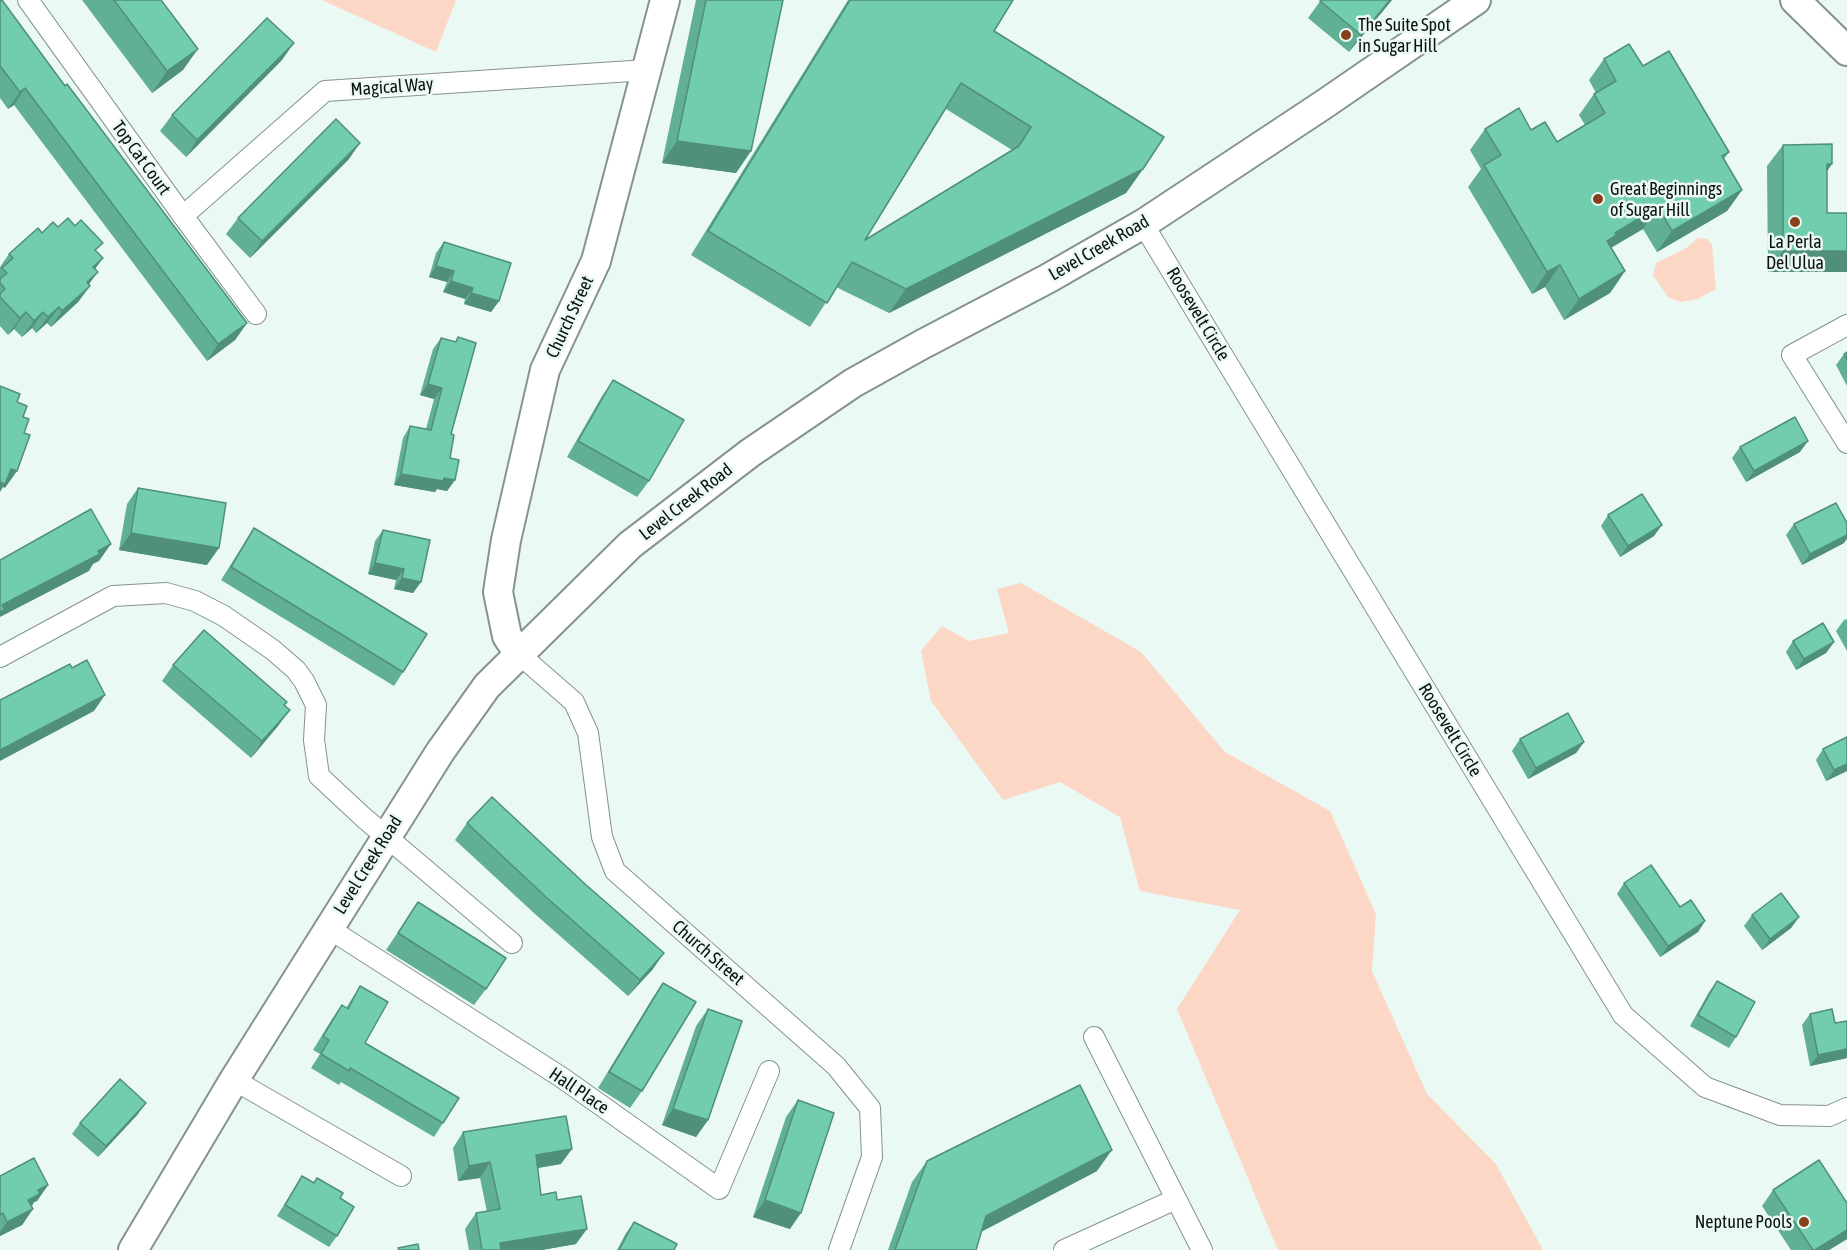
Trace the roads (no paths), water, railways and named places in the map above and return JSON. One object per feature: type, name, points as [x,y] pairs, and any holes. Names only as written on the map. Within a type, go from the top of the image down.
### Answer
[{"type":"street","name":"Top Cat Court","points":[[28,0],[256,314]]},
{"type":"street","name":"Church Street","points":[[665,0],[596,261],[545,370],[506,540],[498,592],[513,645],[574,702],[588,733],[602,837],[615,871],[836,1066],[870,1108],[872,1157],[839,1250]]},
{"type":"street","name":"Level Creek Road","points":[[133,1250],[234,1080],[386,835],[513,645],[630,545],[750,453],[853,383],[1047,279],[1143,224],[1476,0]]},
{"type":"street","points":[[1795,0],[1847,51]]},
{"type":"street","name":"Magical Way","points":[[183,216],[325,91],[647,70]]},
{"type":"street","name":"Roosevelt Circle","points":[[1143,224],[1623,1015],[1705,1087],[1780,1115],[1829,1116],[1847,1108]]},
{"type":"street","points":[[1847,326],[1792,355],[1847,443]]},
{"type":"street","points":[[0,657],[113,596],[166,593],[195,601],[239,626],[273,650],[296,670],[304,681],[316,705],[314,740],[319,776],[363,817],[512,942]]},
{"type":"street","name":"Hall Place","points":[[328,928],[561,1077],[719,1189],[769,1071]]},
{"type":"street","points":[[1094,1037],[1202,1250]]},
{"type":"street","points":[[234,1080],[401,1176]]},
{"type":"street","points":[[1064,1250],[1176,1199]]},
{"type":"place","name":"The Suite Spot in Sugar Hill","points":[[1346,35]]},
{"type":"place","name":"Great Beginnings of Sugar Hill","points":[[1598,199]]},
{"type":"place","name":"La Perla Del Ulua","points":[[1795,222]]},
{"type":"place","name":"Neptune Pools","points":[[1804,1222]]}]
